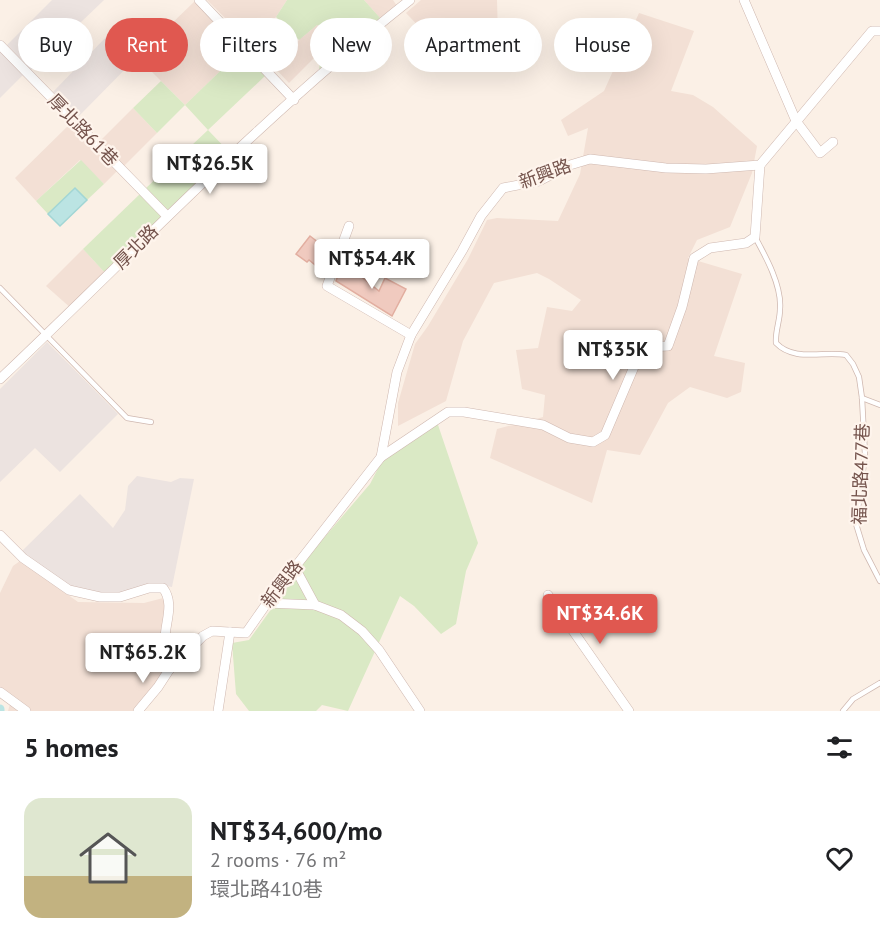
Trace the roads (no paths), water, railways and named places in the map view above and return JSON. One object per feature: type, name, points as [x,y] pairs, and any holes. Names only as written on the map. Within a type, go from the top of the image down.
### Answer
[{"type":"street","points":[[199,0],[294,100]]},
{"type":"street","name":"厚北路","points":[[0,379],[167,216],[348,49],[410,0]]},
{"type":"street","points":[[744,0],[795,121],[820,153],[833,142]]},
{"type":"street","points":[[381,457],[448,412],[464,412],[543,425],[569,438],[593,442],[605,435],[639,355],[649,347],[668,346],[682,307],[694,258],[710,249],[746,243],[755,237],[760,165],[872,31],[880,31]]},
{"type":"street","name":"厚北路61巷","points":[[0,45],[167,216]]},
{"type":"street","name":"新興路","points":[[230,632],[246,633],[381,457],[397,372],[411,335],[481,216],[504,188],[539,181],[570,165],[590,159],[706,170],[760,165]]},
{"type":"street","points":[[350,226],[327,285],[411,335]]},
{"type":"street","points":[[0,535],[23,558],[69,590],[100,597],[120,597],[149,588],[163,588],[167,593],[170,606],[165,644],[169,670]]},
{"type":"street","points":[[295,568],[315,605]]},
{"type":"street","points":[[548,595],[629,711]]},
{"type":"street","points":[[267,603],[315,605],[341,615],[362,631],[380,650],[420,711]]},
{"type":"street","points":[[138,711],[169,670],[203,636],[212,631],[230,632],[218,711]]},
{"type":"street","points":[[0,692],[26,711]]},
{"type":"lane","name":"福北路477巷","points":[[755,237],[772,268],[781,308],[775,333],[776,343],[782,349],[797,355],[833,353],[846,355],[859,377],[865,455],[856,524],[864,550],[880,581]]},
{"type":"lane","points":[[0,288],[127,418],[151,422]]},
{"type":"lane","name":"福北路477巷","points":[[862,398],[880,405]]},
{"type":"lane","points":[[842,711],[853,699],[880,682]]},
{"type":"water","points":[[75,188],[87,200],[60,226],[48,214]]}]
